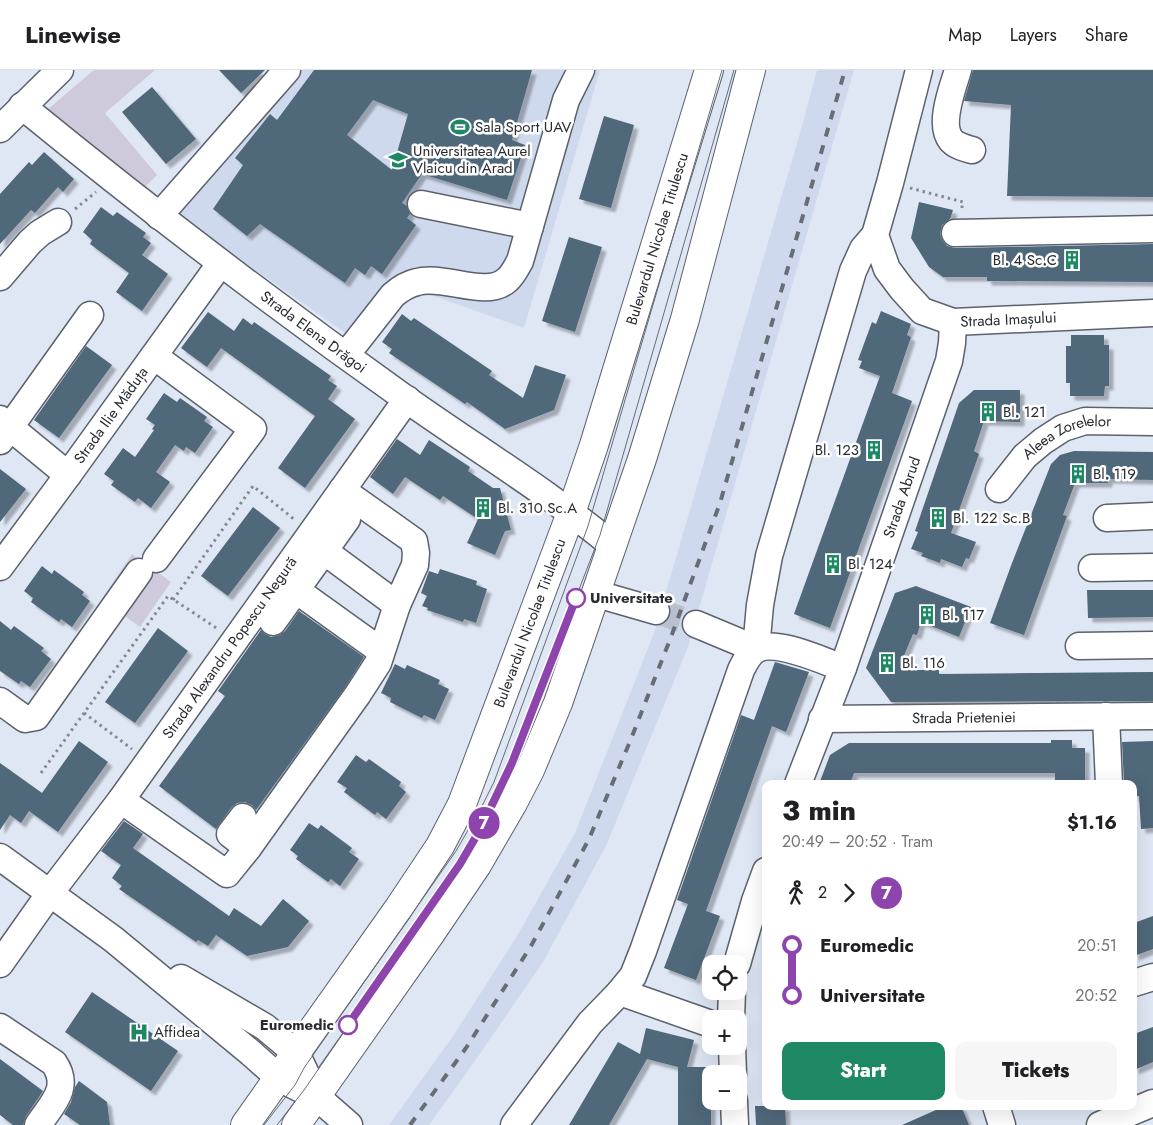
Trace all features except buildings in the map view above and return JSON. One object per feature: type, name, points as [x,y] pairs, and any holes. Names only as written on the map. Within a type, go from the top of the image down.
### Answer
[{"type":"main road","name":"Bulevardul Nicolae Titulescu","points":[[245,1125],[398,909],[440,846],[462,804],[509,683],[594,445],[709,70]]},
{"type":"main road","points":[[296,1125],[478,865],[514,804],[530,770],[558,703],[642,459],[685,319],[751,70]]},
{"type":"street","points":[[0,129],[60,70]]},
{"type":"street","points":[[159,216],[287,70]]},
{"type":"street","points":[[346,355],[393,295],[417,281],[434,280],[481,287],[495,286],[505,282],[512,275],[520,261],[566,100],[580,70]]},
{"type":"street","points":[[756,649],[760,605],[769,556],[853,271],[863,249],[875,235],[919,70]]},
{"type":"street","points":[[958,70],[946,117],[946,131],[951,140],[959,146],[972,150]]},
{"type":"street","name":"Strada Elena Drăgoi","points":[[22,106],[220,264],[407,400],[571,513],[612,545]]},
{"type":"street","points":[[421,204],[530,226]]},
{"type":"street","points":[[0,278],[40,232],[58,222]]},
{"type":"street","points":[[955,233],[1153,229]]},
{"type":"street","name":"Strada Imașului","points":[[875,235],[887,269],[902,289],[922,310],[953,322],[1153,313]]},
{"type":"street","name":"Strada Ilie Măduța","points":[[0,567],[220,264]]},
{"type":"street","points":[[68,475],[3,430],[90,315]]},
{"type":"street","name":"Strada Abrud","points":[[799,780],[843,668],[949,361],[953,322]]},
{"type":"street","points":[[0,701],[25,719],[36,717],[148,565],[253,429],[154,356]]},
{"type":"street","name":"Strada Alexandru Popescu Negură","points":[[0,964],[50,893],[121,800],[234,641],[318,542],[342,490],[407,400]]},
{"type":"street","name":"Aleea Zorelelor","points":[[999,489],[1025,456],[1063,428],[1085,421],[1153,422]]},
{"type":"street","points":[[121,800],[227,874],[248,848],[358,694],[378,663],[397,605],[415,565],[416,553],[414,541],[342,490]]},
{"type":"street","points":[[1107,518],[1153,516]]},
{"type":"street","points":[[273,622],[296,590],[318,542],[397,605]]},
{"type":"street","points":[[1092,568],[1153,567]]},
{"type":"street","points":[[296,590],[382,651]]},
{"type":"street","points":[[597,594],[656,611]]},
{"type":"street","points":[[696,624],[756,649]]},
{"type":"street","points":[[1079,646],[1153,645]]},
{"type":"street","points":[[514,1125],[590,1023],[620,992],[632,976],[643,951],[741,670],[747,658],[756,649],[765,646],[775,646],[793,650],[843,668]]},
{"type":"street","points":[[1106,716],[1109,780]]},
{"type":"street","name":"Strada Prieteniei","points":[[822,719],[1153,716]]},
{"type":"street","points":[[243,817],[230,834],[248,848]]},
{"type":"street","points":[[0,857],[113,939],[279,1078],[317,1097],[349,1125]]},
{"type":"street","points":[[741,955],[761,903]]},
{"type":"street","points":[[113,939],[265,1027],[296,1053],[317,1097]]},
{"type":"street","points":[[1137,983],[1153,977]]},
{"type":"street","points":[[620,992],[702,1021]]},
{"type":"street","points":[[0,1027],[54,1063],[58,1069],[62,1080],[61,1090],[38,1125]]},
{"type":"street","points":[[1109,1123],[1153,1103]]},
{"type":"street","points":[[734,1110],[735,1125]]},
{"type":"street","points":[[997,1110],[1002,1125]]},
{"type":"path","points":[[58,222],[112,179]]},
{"type":"path","points":[[890,183],[964,202],[955,233]]},
{"type":"path","points":[[173,600],[253,486],[318,542]]},
{"type":"path","points":[[41,773],[168,596],[234,641]]},
{"type":"path","points":[[84,714],[148,761]]},
{"type":"shaded area","points":[[94,70],[155,70],[105,113],[157,175],[141,191],[47,110]]},
{"type":"shaded area","name":"Universitatea Aurel Vlaicu din Arad","points":[[302,70],[600,70],[524,328],[428,294],[398,304],[364,346],[174,213]]},
{"type":"shaded area","points":[[817,70],[854,70],[688,647],[606,846],[543,962],[429,1125],[389,1125],[453,1036],[517,936],[575,833],[654,633]]},
{"type":"shaded area","points":[[132,554],[171,582],[140,627],[102,599]]},
{"type":"tunnel","points":[[656,611],[696,624]]},
{"type":"tram line","points":[[264,1125],[295,1085],[304,1068],[456,851],[494,782],[588,526],[722,70]]},
{"type":"tram line","points":[[277,1125],[304,1090],[460,864],[481,828],[512,763],[600,535],[734,70]]},
{"type":"tram line","name":"7","points":[[348,1025],[460,864],[481,828],[512,763],[576,598]]},
{"type":"railway","points":[[410,1125],[466,1048],[531,946],[589,839],[631,739],[720,503],[845,70]]},
{"type":"place","name":"Sala Sport UAV","points":[[460,127]]},
{"type":"place","name":"Universitatea Aurel Vlaicu din Arad","points":[[398,160]]},
{"type":"place","name":"Bl. 4 Sc.C","points":[[1072,260]]},
{"type":"place","name":"Bl. 121","points":[[988,412]]},
{"type":"place","name":"Bl. 123","points":[[874,450]]},
{"type":"place","name":"Bl. 119","points":[[1078,474]]},
{"type":"place","name":"Bl. 310 Sc.A","points":[[483,508]]},
{"type":"place","name":"Bl. 122 Sc.B","points":[[938,518]]},
{"type":"place","name":"Bl. 124","points":[[833,564]]},
{"type":"place","name":"Universitate","points":[[576,598]]},
{"type":"place","name":"Bl. 117","points":[[927,615]]},
{"type":"place","name":"Bl. 116","points":[[887,663]]},
{"type":"place","name":"Euromedic","points":[[348,1025]]},
{"type":"place","name":"Affidea","points":[[139,1032]]}]
